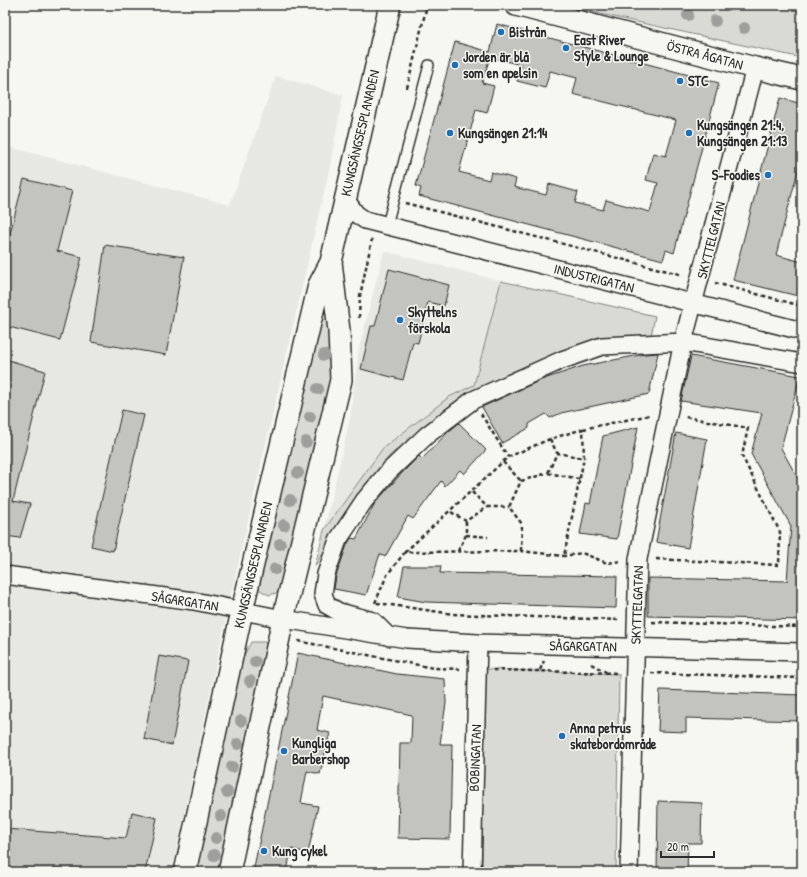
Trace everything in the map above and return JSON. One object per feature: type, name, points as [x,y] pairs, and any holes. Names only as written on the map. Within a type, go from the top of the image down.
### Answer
[{"type":"street","name":"KUNGSÄNGSESPLANADEN","points":[[185,872],[242,611],[319,286],[333,253],[390,5]]},
{"type":"street","name":"ÖSTRA ÅGATAN","points":[[516,5],[802,79]]},
{"type":"street","name":"SKYTTELGATAN","points":[[629,872],[638,559],[683,342],[701,280],[755,68]]},
{"type":"street","points":[[345,199],[350,208],[360,217],[387,225]]},
{"type":"street","points":[[333,253],[352,227],[365,224],[387,225]]},
{"type":"street","name":"INDUSTRIGATAN","points":[[387,225],[802,331]]},
{"type":"street","name":"KUNGSÄNGSESPLANADEN","points":[[229,872],[283,619],[340,380],[340,331],[333,253]]},
{"type":"street","points":[[388,637],[374,621],[339,612],[327,605],[323,594],[326,574],[338,540],[364,501],[389,471],[427,435],[473,400],[562,360],[602,346],[683,342],[802,363]]},
{"type":"street","name":"SÅGARGATAN","points":[[5,575],[194,601],[283,619],[388,637],[478,643],[802,652]]},
{"type":"street","name":"BOBINGATAN","points":[[472,872],[478,643]]},
{"type":"lane","points":[[387,225],[428,65]]},
{"type":"path","points":[[393,200],[802,306]]},
{"type":"path","points":[[473,400],[508,457]]},
{"type":"path","points":[[375,603],[387,575],[405,552],[451,512],[508,457],[550,439],[583,429],[646,416]]},
{"type":"path","points":[[405,552],[521,551],[564,556],[582,553],[606,563],[638,559],[779,565],[780,532],[742,456],[748,428],[687,417]]},
{"type":"path","points":[[564,556],[584,458],[583,429]]},
{"type":"path","points":[[550,439],[557,452],[584,458]]},
{"type":"path","points":[[548,473],[557,452]]},
{"type":"path","points":[[503,462],[520,481]]},
{"type":"path","points":[[520,481],[548,473],[580,479]]},
{"type":"path","points":[[509,507],[520,481]]},
{"type":"path","points":[[472,492],[487,507]]},
{"type":"path","points":[[466,521],[487,507],[509,507]]},
{"type":"path","points":[[509,507],[522,524],[521,551]]},
{"type":"path","points":[[451,512],[466,521]]},
{"type":"path","points":[[458,551],[466,535],[466,521]]},
{"type":"path","points":[[466,535],[488,537]]},
{"type":"path","points":[[368,602],[453,614],[802,627]]},
{"type":"path","points":[[292,640],[432,668],[802,678]]},
{"type":"shaded area","points":[[559,5],[802,5],[802,58]]},
{"type":"shaded area","points":[[276,76],[343,95],[329,170],[229,603],[172,872],[5,872],[5,146],[230,205]]},
{"type":"shaded area","points":[[384,251],[501,281],[474,385],[449,397],[383,448],[324,530],[350,419],[359,348]]},
{"type":"shaded area","points":[[501,281],[655,316],[649,346],[564,356],[453,406],[390,455],[345,516],[315,566],[324,530],[383,448],[449,397],[474,385]]},
{"type":"shaded area","points":[[323,294],[329,294],[337,381],[280,592],[269,595],[258,589],[257,578]]},
{"type":"shaded area","points":[[251,642],[265,642],[269,651],[220,872],[195,872],[237,669]]},
{"type":"shaded area","points":[[482,669],[619,674],[616,872],[482,872]]},
{"type":"building","name":"Kungsängen 21:4, Kungsängen 21:13","points":[[497,24],[719,83],[674,253],[666,250],[663,260],[419,196],[421,188],[416,186],[455,42],[490,52]],"holes":[[[490,57],[521,65],[517,81],[545,88],[550,71],[577,78],[573,94],[676,120],[666,156],[653,153],[646,180],[658,183],[650,212],[606,200],[603,210],[575,203],[578,192],[549,184],[546,195],[514,187],[516,179],[491,172],[489,180],[459,172],[476,110],[487,113],[494,86],[482,83]]]},
{"type":"building","points":[[780,98],[802,104],[802,155],[776,255],[802,262],[802,297],[733,280]]},
{"type":"building","points":[[24,179],[72,191],[57,251],[82,257],[60,340],[5,326],[5,253]]},
{"type":"building","points":[[105,245],[184,257],[166,355],[91,342]]},
{"type":"building","name":"Skyttelns förskola","points":[[389,269],[449,285],[444,306],[428,302],[418,343],[413,342],[403,380],[361,369],[371,326],[375,326]]},
{"type":"building","points":[[658,353],[649,394],[561,413],[550,418],[546,414],[529,424],[529,428],[502,443],[482,407],[541,380],[583,366],[645,354]]},
{"type":"building","points":[[691,356],[800,376],[781,448],[802,486],[802,620],[648,616],[648,578],[787,581],[791,526],[751,454],[762,413],[681,401]]},
{"type":"building","points":[[5,359],[45,371],[13,501],[30,504],[20,538],[5,536]]},
{"type":"building","points":[[122,410],[144,415],[113,551],[91,546]]},
{"type":"building","points":[[459,423],[486,450],[464,474],[460,470],[445,486],[441,481],[413,519],[408,516],[385,557],[380,554],[366,595],[334,589],[336,576],[347,545],[351,538],[356,539],[375,503],[419,456],[422,459],[448,432]]},
{"type":"building","points":[[638,427],[617,539],[580,534],[586,503],[590,504],[603,436]]},
{"type":"building","points":[[676,433],[707,439],[688,548],[656,542]]},
{"type":"building","points":[[404,566],[441,566],[440,573],[617,576],[616,608],[426,602],[398,597]]},
{"type":"building","points":[[298,653],[397,674],[445,679],[446,703],[440,744],[452,744],[450,839],[398,838],[400,743],[411,743],[412,715],[323,696],[317,730],[330,733],[320,774],[307,771],[301,803],[318,806],[308,853],[291,849],[287,872],[253,872]]},
{"type":"building","points":[[159,656],[188,661],[172,745],[144,739]]},
{"type":"building","points":[[660,690],[802,695],[802,721],[686,718],[686,732],[658,731]]},
{"type":"building","points":[[658,801],[702,803],[701,843],[688,843],[687,872],[657,872]]},
{"type":"building","points":[[132,812],[157,818],[145,872],[5,872],[5,829],[126,838]]},
{"type":"place","name":"Bistrån","points":[[501,32]]},
{"type":"place","name":"East River Style & Lounge","points":[[566,48]]},
{"type":"place","name":"Jorden är blå som en apelsin","points":[[455,65]]},
{"type":"place","name":"STC","points":[[680,81]]},
{"type":"place","name":"Kungsängen 21:14","points":[[450,133]]},
{"type":"place","name":"Kungsängen 21:4, Kungsängen 21:13","points":[[689,133]]},
{"type":"place","name":"S-Foodies","points":[[768,175]]},
{"type":"place","name":"Skyttelns förskola","points":[[400,320]]},
{"type":"place","name":"Anna petrus skatebordområde","points":[[562,736]]},
{"type":"place","name":"Kungliga Barbershop","points":[[284,751]]},
{"type":"place","name":"Kung cykel","points":[[264,851]]}]
